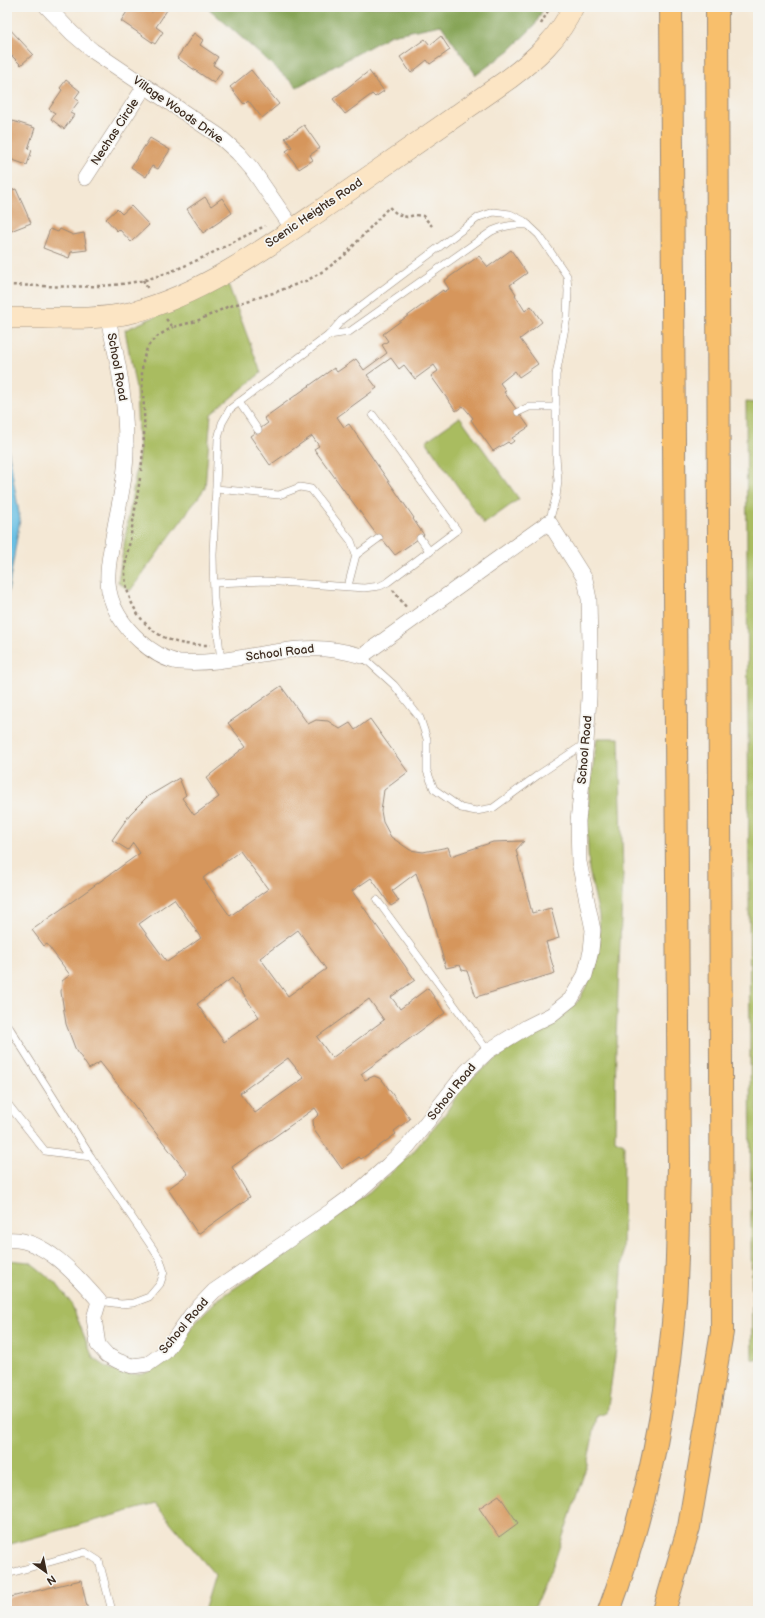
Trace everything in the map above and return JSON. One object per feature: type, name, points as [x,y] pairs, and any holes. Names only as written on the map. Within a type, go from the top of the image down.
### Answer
[{"type":"highway","points":[[664,7],[671,74]]},
{"type":"highway","points":[[609,1611],[626,1566],[645,1494],[664,1404],[675,1299],[679,1158],[671,7]]},
{"type":"highway","points":[[664,1611],[689,1527],[722,1332],[717,7]]},
{"type":"street","name":"Village Woods Drive","points":[[47,7],[72,33],[93,51],[219,136],[238,153],[252,169],[289,221]]},
{"type":"street","name":"Scenic Heights Road","points":[[7,318],[90,318],[107,316],[132,312],[158,305],[197,289],[216,278],[289,221],[520,70],[536,58],[556,35],[569,16],[573,7]]},
{"type":"street","name":"Nechas Circle","points":[[85,178],[145,86]]},
{"type":"street","name":"School Road","points":[[107,316],[124,396],[126,445],[124,472],[109,562],[108,583],[112,601],[122,621],[134,636],[150,650],[178,662],[221,661],[301,648],[327,648],[344,650],[362,656]]},
{"type":"street","name":"School Road","points":[[98,1301],[94,1318],[98,1345],[107,1355],[118,1361],[132,1366],[148,1364],[165,1352],[191,1315],[214,1292],[331,1211],[361,1189],[388,1165],[408,1146],[466,1071],[488,1051],[556,1011],[571,999],[585,975],[591,951],[593,930],[579,862],[578,821],[586,742],[590,644],[588,593],[586,580],[549,522]]},
{"type":"street","points":[[362,656],[549,522]]},
{"type":"street","points":[[7,1240],[36,1245],[54,1257],[77,1276],[98,1301]]},
{"type":"lane","points":[[221,661],[213,555],[218,439],[220,429],[230,409],[329,335],[341,321],[479,217],[494,212],[510,214],[524,221],[539,235],[566,276],[568,291],[567,317],[556,375],[556,456],[558,481],[556,497],[549,522]]},
{"type":"lane","points":[[329,335],[349,332],[492,231],[503,226],[515,224],[528,225]]},
{"type":"lane","points":[[239,402],[258,430]]},
{"type":"lane","points":[[518,412],[529,406],[556,407]]},
{"type":"lane","points":[[214,583],[265,581],[364,588],[380,586],[430,552],[457,530],[373,415]]},
{"type":"lane","points":[[216,489],[279,495],[300,487],[311,489],[351,542],[356,555],[348,586]]},
{"type":"lane","points":[[356,555],[379,538]]},
{"type":"lane","points":[[420,538],[430,552]]},
{"type":"lane","points":[[362,656],[394,685],[420,718],[427,739],[427,770],[434,788],[461,808],[476,811],[493,808],[586,742]]},
{"type":"lane","points":[[377,900],[488,1051]]},
{"type":"lane","points":[[7,1026],[91,1157],[160,1259],[164,1272],[160,1284],[149,1297],[133,1303],[121,1304],[98,1301]]},
{"type":"lane","points":[[7,1103],[45,1151],[91,1157]]},
{"type":"lane","points":[[7,1574],[85,1552],[99,1561],[112,1611]]},
{"type":"path","points":[[539,27],[550,7]]},
{"type":"path","points":[[219,644],[198,645],[180,643],[151,630],[139,616],[130,600],[125,583],[125,567],[138,494],[143,450],[144,413],[142,380],[144,359],[149,345],[161,334],[173,327],[197,321],[227,307],[273,293],[308,280],[325,270],[345,255],[389,208],[397,214],[407,217],[415,215],[422,216],[432,226]]},
{"type":"path","points":[[7,285],[79,286],[122,283],[157,277],[205,256],[271,223],[289,221]]},
{"type":"path","points":[[143,280],[162,314],[173,327]]},
{"type":"path","points":[[388,582],[414,618]]},
{"type":"green space","points":[[207,7],[544,7],[535,25],[510,50],[476,75],[441,25],[391,35],[297,87]]},
{"type":"green space","points":[[228,284],[261,373],[211,414],[205,488],[130,591],[118,582],[139,453],[136,389],[125,330]]},
{"type":"green space","points":[[746,402],[758,403],[758,1360],[752,1359]]},
{"type":"green space","points":[[460,417],[519,499],[484,524],[426,441]]},
{"type":"green space","points":[[597,738],[619,738],[623,873],[616,1038],[615,1140],[624,1144],[623,1257],[617,1342],[607,1413],[597,1416],[587,1465],[554,1563],[533,1611],[204,1611],[215,1575],[155,1504],[7,1545],[7,1260],[30,1262],[56,1283],[71,1303],[93,1358],[122,1374],[143,1374],[165,1363],[199,1318],[217,1300],[281,1257],[314,1231],[369,1193],[412,1153],[445,1114],[464,1084],[520,1041],[560,1018],[579,1000],[596,967],[600,941],[599,915],[589,870],[587,829],[589,795]]},
{"type":"water","points":[[7,442],[20,519],[7,599]]},
{"type":"building","points":[[130,7],[144,7],[152,12],[156,7],[162,7],[167,10],[156,27],[163,32],[155,44],[121,21]]},
{"type":"building","points":[[7,26],[33,54],[21,65],[10,54],[7,56]]},
{"type":"building","points":[[194,33],[203,40],[200,45],[218,57],[213,65],[222,71],[214,83],[177,58]]},
{"type":"building","points":[[441,36],[450,50],[430,64],[427,60],[411,73],[400,57],[425,39],[430,45]]},
{"type":"building","points":[[251,70],[279,104],[262,118],[248,100],[244,104],[230,87]]},
{"type":"building","points":[[369,71],[384,91],[375,97],[372,94],[345,114],[333,99]]},
{"type":"building","points":[[66,80],[80,91],[75,98],[79,101],[70,113],[74,115],[64,129],[51,119],[55,113],[49,109],[62,90],[60,88]]},
{"type":"building","points":[[13,121],[35,128],[28,149],[32,150],[27,165],[7,158],[7,139]]},
{"type":"building","points":[[304,125],[320,148],[310,155],[313,160],[299,169],[286,151],[292,147],[285,138]]},
{"type":"building","points":[[150,138],[170,150],[158,169],[152,166],[146,177],[131,167]]},
{"type":"building","points":[[16,189],[31,223],[8,232],[7,192]]},
{"type":"building","points":[[205,197],[211,206],[222,198],[232,213],[203,233],[187,209]]},
{"type":"building","points":[[131,206],[149,225],[131,242],[119,229],[117,231],[106,219],[117,209],[122,214]]},
{"type":"building","points":[[50,229],[58,232],[60,229],[73,235],[84,233],[87,250],[71,252],[69,258],[43,248]]},
{"type":"building","points":[[511,250],[527,273],[510,285],[525,311],[531,306],[542,322],[520,339],[538,364],[519,377],[515,371],[500,383],[506,391],[504,392],[529,427],[512,438],[514,441],[510,444],[508,442],[493,451],[471,420],[473,418],[463,406],[456,411],[431,376],[438,371],[434,365],[415,379],[404,365],[399,369],[391,358],[367,375],[377,388],[337,417],[344,427],[349,424],[414,518],[413,519],[424,535],[395,555],[383,540],[381,541],[314,449],[319,446],[312,436],[270,465],[250,436],[268,423],[264,418],[334,368],[337,372],[356,359],[364,370],[387,353],[382,345],[388,341],[383,334],[443,290],[444,292],[449,289],[444,281],[479,256],[488,267]]},
{"type":"building","points":[[281,686],[308,724],[316,720],[328,721],[340,729],[350,723],[355,730],[370,719],[408,772],[384,790],[381,811],[383,822],[391,837],[410,850],[423,852],[448,847],[451,856],[493,842],[524,841],[516,850],[532,913],[551,908],[559,938],[546,942],[555,973],[476,997],[467,971],[462,970],[460,965],[446,968],[427,902],[416,873],[392,891],[399,901],[391,906],[371,878],[352,891],[415,980],[391,997],[400,1009],[428,988],[445,1013],[361,1074],[365,1080],[374,1076],[383,1081],[410,1119],[394,1131],[396,1134],[361,1159],[359,1157],[342,1169],[314,1130],[313,1120],[319,1114],[315,1108],[232,1167],[250,1197],[198,1234],[168,1189],[188,1174],[100,1062],[89,1069],[75,1048],[66,1024],[61,992],[62,981],[70,975],[47,944],[44,946],[32,930],[140,853],[133,843],[128,850],[112,840],[130,814],[147,797],[179,778],[186,795],[182,798],[194,815],[219,797],[206,778],[246,746],[228,723]],"holes":[[[240,851],[268,889],[230,916],[203,878]],[[174,899],[201,938],[167,962],[139,924]],[[298,930],[326,969],[288,996],[260,958]],[[232,978],[259,1017],[224,1042],[197,1004]],[[369,999],[384,1020],[332,1058],[317,1037]],[[288,1058],[304,1078],[255,1113],[240,1093]]]},
{"type":"building","points":[[499,1495],[518,1523],[499,1537],[479,1508]]},
{"type":"building","points":[[81,1580],[88,1611],[7,1611],[7,1598]]}]
